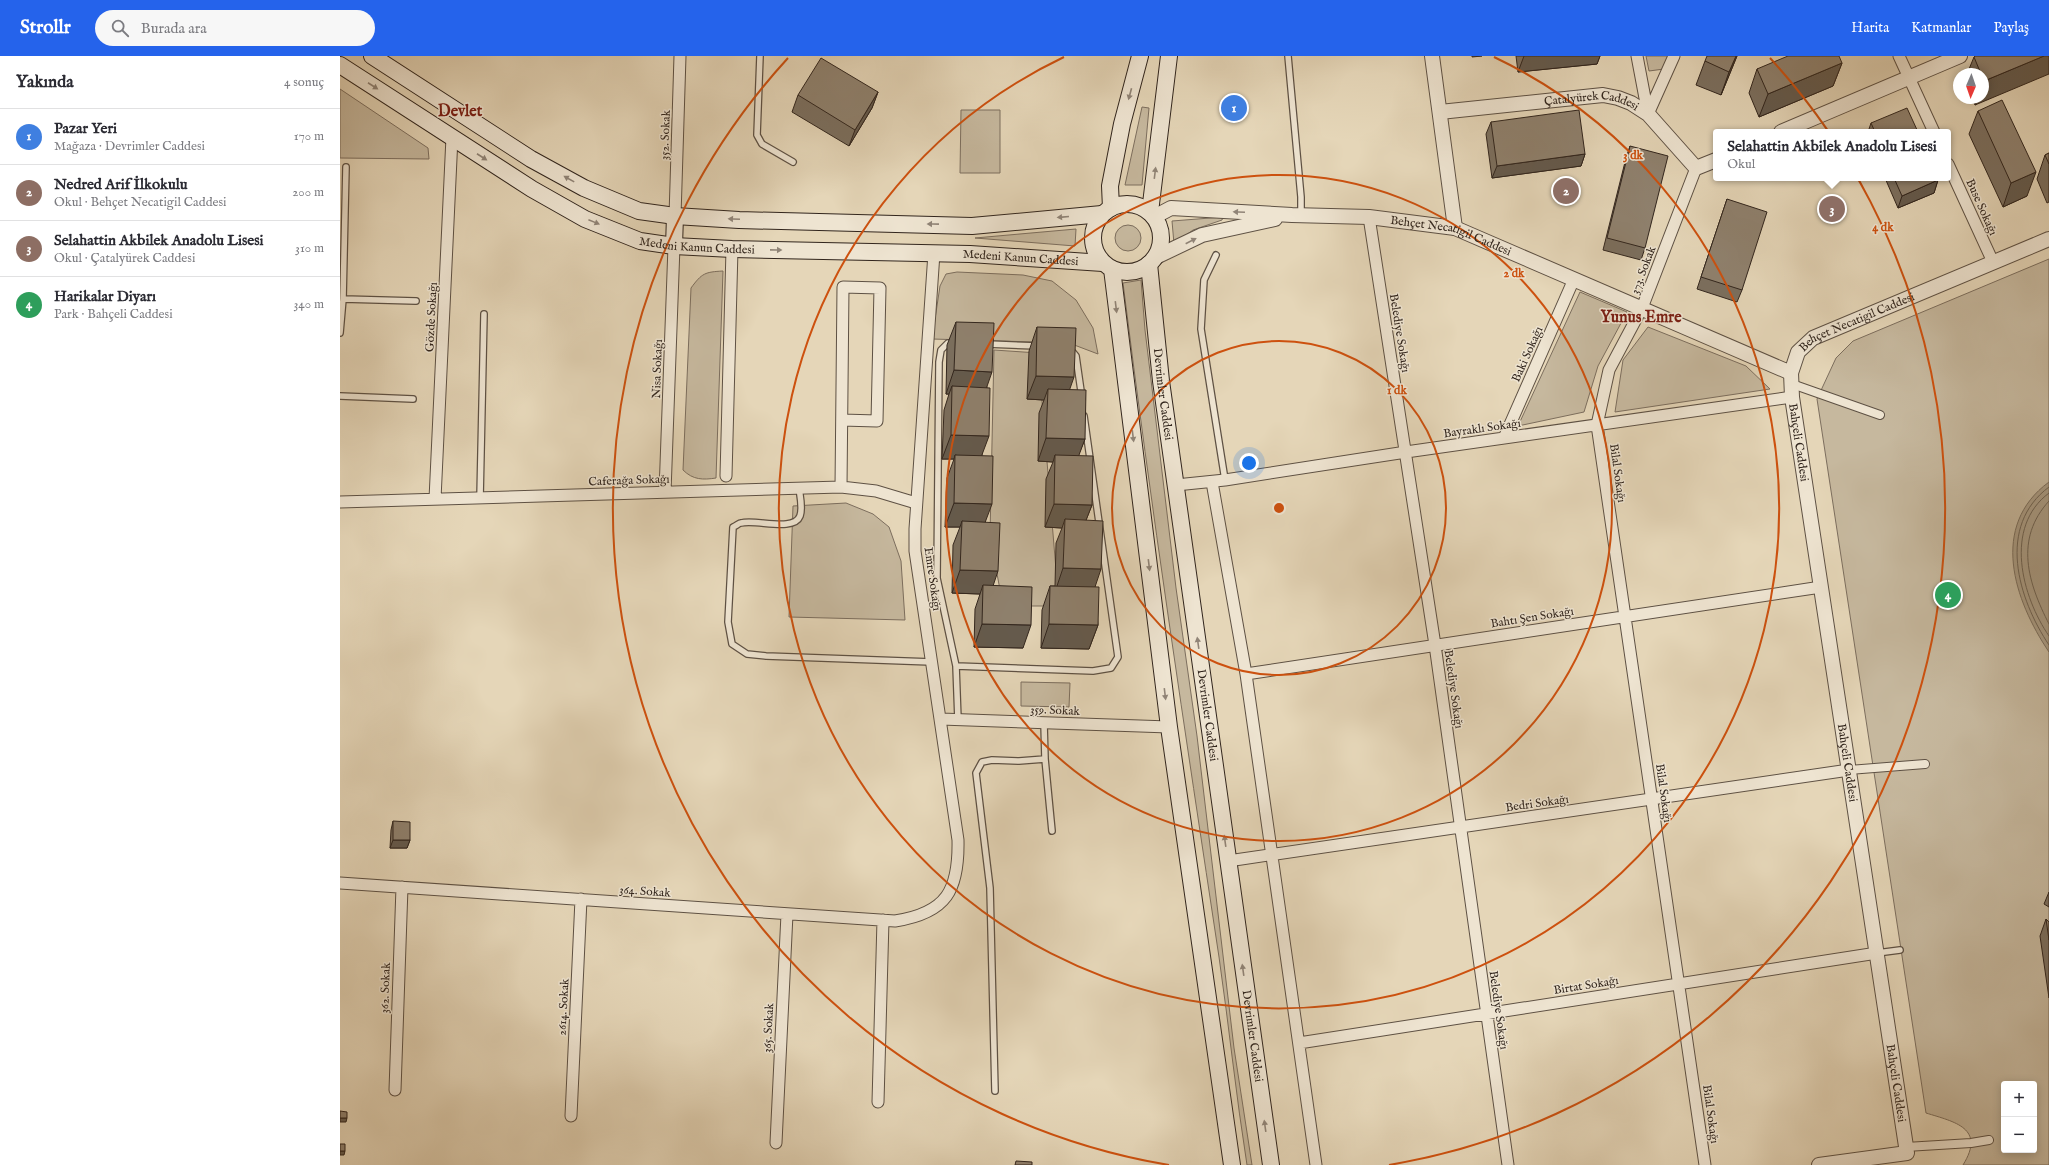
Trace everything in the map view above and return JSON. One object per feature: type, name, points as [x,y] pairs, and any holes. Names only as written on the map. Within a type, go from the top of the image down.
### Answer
[{"type":"main road","points":[[372,56],[531,159],[584,188],[639,211],[675,216],[739,220],[972,226],[1106,211],[1121,204],[1132,204],[1142,207],[1152,215],[1160,228],[1161,238],[1160,248],[1153,260],[1132,272],[1122,272],[1107,266],[1096,254],[1092,233],[1096,223],[1106,211],[1122,124],[1140,56]]},
{"type":"main road","points":[[1152,215],[1169,56]]},
{"type":"main road","name":"Medeni Kanun Caddesi","points":[[340,65],[532,189],[585,219],[640,241],[674,246],[732,249],[934,253],[1107,266]]},
{"type":"main road","points":[[674,246],[675,216]]},
{"type":"main road","name":"Devrimler Caddesi","points":[[1153,260],[1161,381],[1271,1165]]},
{"type":"main road","points":[[1107,266],[1169,727],[1232,1165]]},
{"type":"street","name":"352. Sokak","points":[[675,216],[680,56]]},
{"type":"street","points":[[1432,56],[1455,228]]},
{"type":"street","points":[[1636,56],[1648,114]]},
{"type":"street","points":[[1648,114],[1674,56]]},
{"type":"street","points":[[1899,56],[1933,129]]},
{"type":"street","points":[[1788,129],[1960,56]]},
{"type":"street","name":"Çatalyürek Caddesi","points":[[1440,112],[1603,96],[1631,103],[1648,114],[1696,168]]},
{"type":"street","name":"Gözde Sokağı","points":[[435,499],[452,137]]},
{"type":"street","points":[[1696,168],[1713,161]]},
{"type":"street","name":"373. Sokak","points":[[1598,425],[1609,370],[1642,308],[1696,168]]},
{"type":"street","name":"Buse Sokağı","points":[[1951,171],[1993,262]]},
{"type":"street","name":"Behçet Necatigil Caddesi","points":[[1152,215],[1171,208],[1296,215],[1369,217],[1455,228],[1642,308],[1792,385],[1798,352],[1813,338],[2049,238]]},
{"type":"street","name":"Behçet Necatigil Caddesi","points":[[1153,260],[1202,236],[1296,215]]},
{"type":"street","name":"Belediye Sokağı","points":[[1369,217],[1435,645],[1508,1165]]},
{"type":"street","name":"Nisa Sokağı","points":[[665,492],[674,246]]},
{"type":"street","points":[[726,476],[732,249]]},
{"type":"street","name":"Emre Sokağı","points":[[934,253],[916,503],[916,551],[958,840],[958,858],[955,876],[950,891],[942,902]]},
{"type":"street","name":"Baki Sokağı","points":[[1504,438],[1574,279]]},
{"type":"street","points":[[841,487],[843,287],[880,288],[877,421],[842,420]]},
{"type":"street","points":[[1792,385],[1880,416]]},
{"type":"street","name":"Bayraklı Sokağı","points":[[1176,486],[1598,425],[1792,385]]},
{"type":"street","name":"Bahçeli Caddesi","points":[[1792,385],[1821,587],[1907,1150]]},
{"type":"street","name":"Bilal Sokağı","points":[[1598,425],[1705,1165]]},
{"type":"street","points":[[1212,482],[1246,674],[1316,1165]]},
{"type":"street","name":"Caferağa Sokağı","points":[[340,502],[841,487],[876,491],[916,503]]},
{"type":"street","name":"Bahtı Şen Sokağı","points":[[1246,674],[1821,587]]},
{"type":"street","name":"359. Sokak","points":[[940,719],[1169,727]]},
{"type":"street","points":[[1849,770],[1925,764]]},
{"type":"street","name":"Bedri Sokağı","points":[[1228,861],[1849,770]]},
{"type":"street","name":"364. Sokak","points":[[340,883],[895,921],[915,918],[933,910],[942,902]]},
{"type":"street","name":"362. Sokak","points":[[395,1090],[402,887]]},
{"type":"street","name":"2614. Sokak","points":[[571,1116],[582,899]]},
{"type":"street","name":"365. Sokak","points":[[776,1143],[787,914]]},
{"type":"street","points":[[878,1102],[883,920]]},
{"type":"street","name":"Birtat Sokağı","points":[[1298,1043],[1877,953]]},
{"type":"street","points":[[1819,1165],[1907,1150],[1989,1140]]},
{"type":"lane","points":[[760,56],[756,135],[762,144],[793,162]]},
{"type":"lane","points":[[1288,56],[1301,197],[1296,215]]},
{"type":"lane","points":[[340,333],[343,299],[342,248],[346,167]]},
{"type":"lane","points":[[1216,255],[1204,280],[1201,329],[1225,480]]},
{"type":"lane","points":[[343,299],[416,301]]},
{"type":"lane","points":[[480,498],[484,314]]},
{"type":"lane","points":[[958,720],[956,666],[937,578],[939,370],[941,350],[948,343],[963,344]]},
{"type":"lane","points":[[978,344],[1040,346]]},
{"type":"lane","points":[[1063,348],[1070,350],[1076,356],[1082,402]]},
{"type":"lane","points":[[340,396],[413,399]]},
{"type":"lane","points":[[956,666],[1093,671],[1111,668],[1118,657],[1083,409]]},
{"type":"lane","points":[[799,488],[800,514],[797,521],[790,524],[741,522],[733,527],[728,622],[732,644],[747,654],[766,656],[932,662]]},
{"type":"lane","points":[[1044,723],[1045,759],[1052,831]]},
{"type":"lane","points":[[995,1091],[990,888],[976,773],[982,762],[992,760],[1019,761],[1045,759]]},
{"type":"lane","points":[[1877,953],[1900,950]]},
{"type":"shaded area","points":[[1646,56],[1669,56],[1664,69],[1649,71]]},
{"type":"shaded area","points":[[340,89],[428,148],[429,159],[340,158]]},
{"type":"shaded area","points":[[1142,107],[1149,108],[1142,185],[1125,185]]},
{"type":"shaded area","points":[[961,110],[1000,110],[1000,173],[960,173]]},
{"type":"shaded area","points":[[1223,217],[1222,220],[1193,230],[1174,244],[1172,221]]},
{"type":"shaded area","points":[[1128,225],[1137,229],[1141,238],[1137,247],[1128,251],[1119,247],[1115,238],[1119,229]]},
{"type":"shaded area","points":[[1076,229],[1075,246],[975,238]]},
{"type":"shaded area","points":[[2049,259],[2049,1165],[1963,1165],[1969,1153],[1971,1143],[1969,1135],[1964,1128],[1957,1124],[1926,1113],[1817,399],[1836,358],[1853,341]]},
{"type":"shaded area","points":[[723,271],[716,478],[702,479],[691,476],[683,470],[691,288],[704,274]]},
{"type":"shaded area","points":[[957,272],[1023,275],[1052,281],[1076,300],[1093,328],[1098,354],[1069,343],[932,339],[940,286],[946,274]]},
{"type":"shaded area","points":[[1141,280],[1145,330],[1176,588],[1197,736],[1234,1048],[1252,1165],[1247,1165],[1243,1139],[1219,957],[1157,536],[1123,283]]},
{"type":"shaded area","points":[[1580,292],[1627,312],[1598,366],[1584,412],[1518,426]]},
{"type":"shaded area","points":[[1648,327],[1746,366],[1770,389],[1615,412],[1623,360]]},
{"type":"shaded area","points":[[994,350],[1038,353],[1059,606],[1003,606],[990,536]]},
{"type":"shaded area","points":[[846,503],[873,514],[889,527],[901,561],[905,620],[789,617],[793,506]]},
{"type":"shaded area","points":[[1021,682],[1070,683],[1069,707],[1021,706]]},
{"type":"water","points":[[2049,482],[2049,652],[2036,632],[2018,587],[2013,564],[2013,541],[2019,520],[2030,500]]},
{"type":"building","points":[[1707,56],[1736,56],[1729,72],[1705,61]]},
{"type":"building","points":[[1788,56],[1839,56],[1842,63],[1768,94],[1757,69]]},
{"type":"building","points":[[2044,56],[1989,79],[1989,68],[1979,68],[1974,57]]},
{"type":"building","points":[[821,58],[878,92],[855,130],[798,95]]},
{"type":"building","points":[[2002,100],[2036,172],[2011,183],[1978,111]]},
{"type":"building","points":[[1907,108],[1917,129],[1874,129],[1871,123]]},
{"type":"building","points":[[1579,110],[1585,154],[1497,166],[1491,122]]},
{"type":"building","points":[[1630,146],[1668,156],[1645,248],[1607,238]]},
{"type":"building","points":[[2049,153],[2049,164],[2045,155]]},
{"type":"building","points":[[1895,181],[1936,181],[1902,196]]},
{"type":"building","points":[[1727,199],[1767,212],[1742,290],[1701,277]]},
{"type":"building","points":[[956,322],[994,323],[992,372],[954,370]]},
{"type":"building","points":[[1037,327],[1076,328],[1074,377],[1036,376]]},
{"type":"building","points":[[952,386],[990,388],[989,436],[951,435]]},
{"type":"building","points":[[1048,389],[1086,390],[1085,439],[1046,438]]},
{"type":"building","points":[[955,455],[993,456],[992,504],[954,503]]},
{"type":"building","points":[[1055,455],[1093,456],[1092,505],[1054,504]]},
{"type":"building","points":[[1065,519],[1103,521],[1101,569],[1063,568]]},
{"type":"building","points":[[962,521],[1000,523],[998,571],[960,570]]},
{"type":"building","points":[[983,585],[1032,587],[1031,625],[982,624]]},
{"type":"building","points":[[1050,586],[1099,587],[1098,625],[1049,624]]},
{"type":"building","points":[[393,821],[410,822],[410,840],[393,840]]},
{"type":"building","points":[[2046,919],[2049,922],[2049,940]]},
{"type":"building","points":[[340,1111],[347,1112],[347,1118],[340,1118]]},
{"type":"building","points":[[340,1144],[345,1144],[345,1151],[340,1151]]},
{"type":"building","points":[[1016,1161],[1032,1162],[1032,1165],[1015,1165]]},
{"type":"place","name":"Pazar Yeri","points":[[1234,108]]},
{"type":"place","name":"Nedred Arif İlkokulu","points":[[1566,191]]},
{"type":"place","name":"Selahattin Akbilek Anadolu Lisesi","points":[[1832,209]]},
{"type":"place","name":"Harikalar Diyarı","points":[[1948,595]]},
{"type":"district","name":"Devlet","points":[[460,110]]},
{"type":"district","name":"Yunus Emre","points":[[1641,316]]}]
